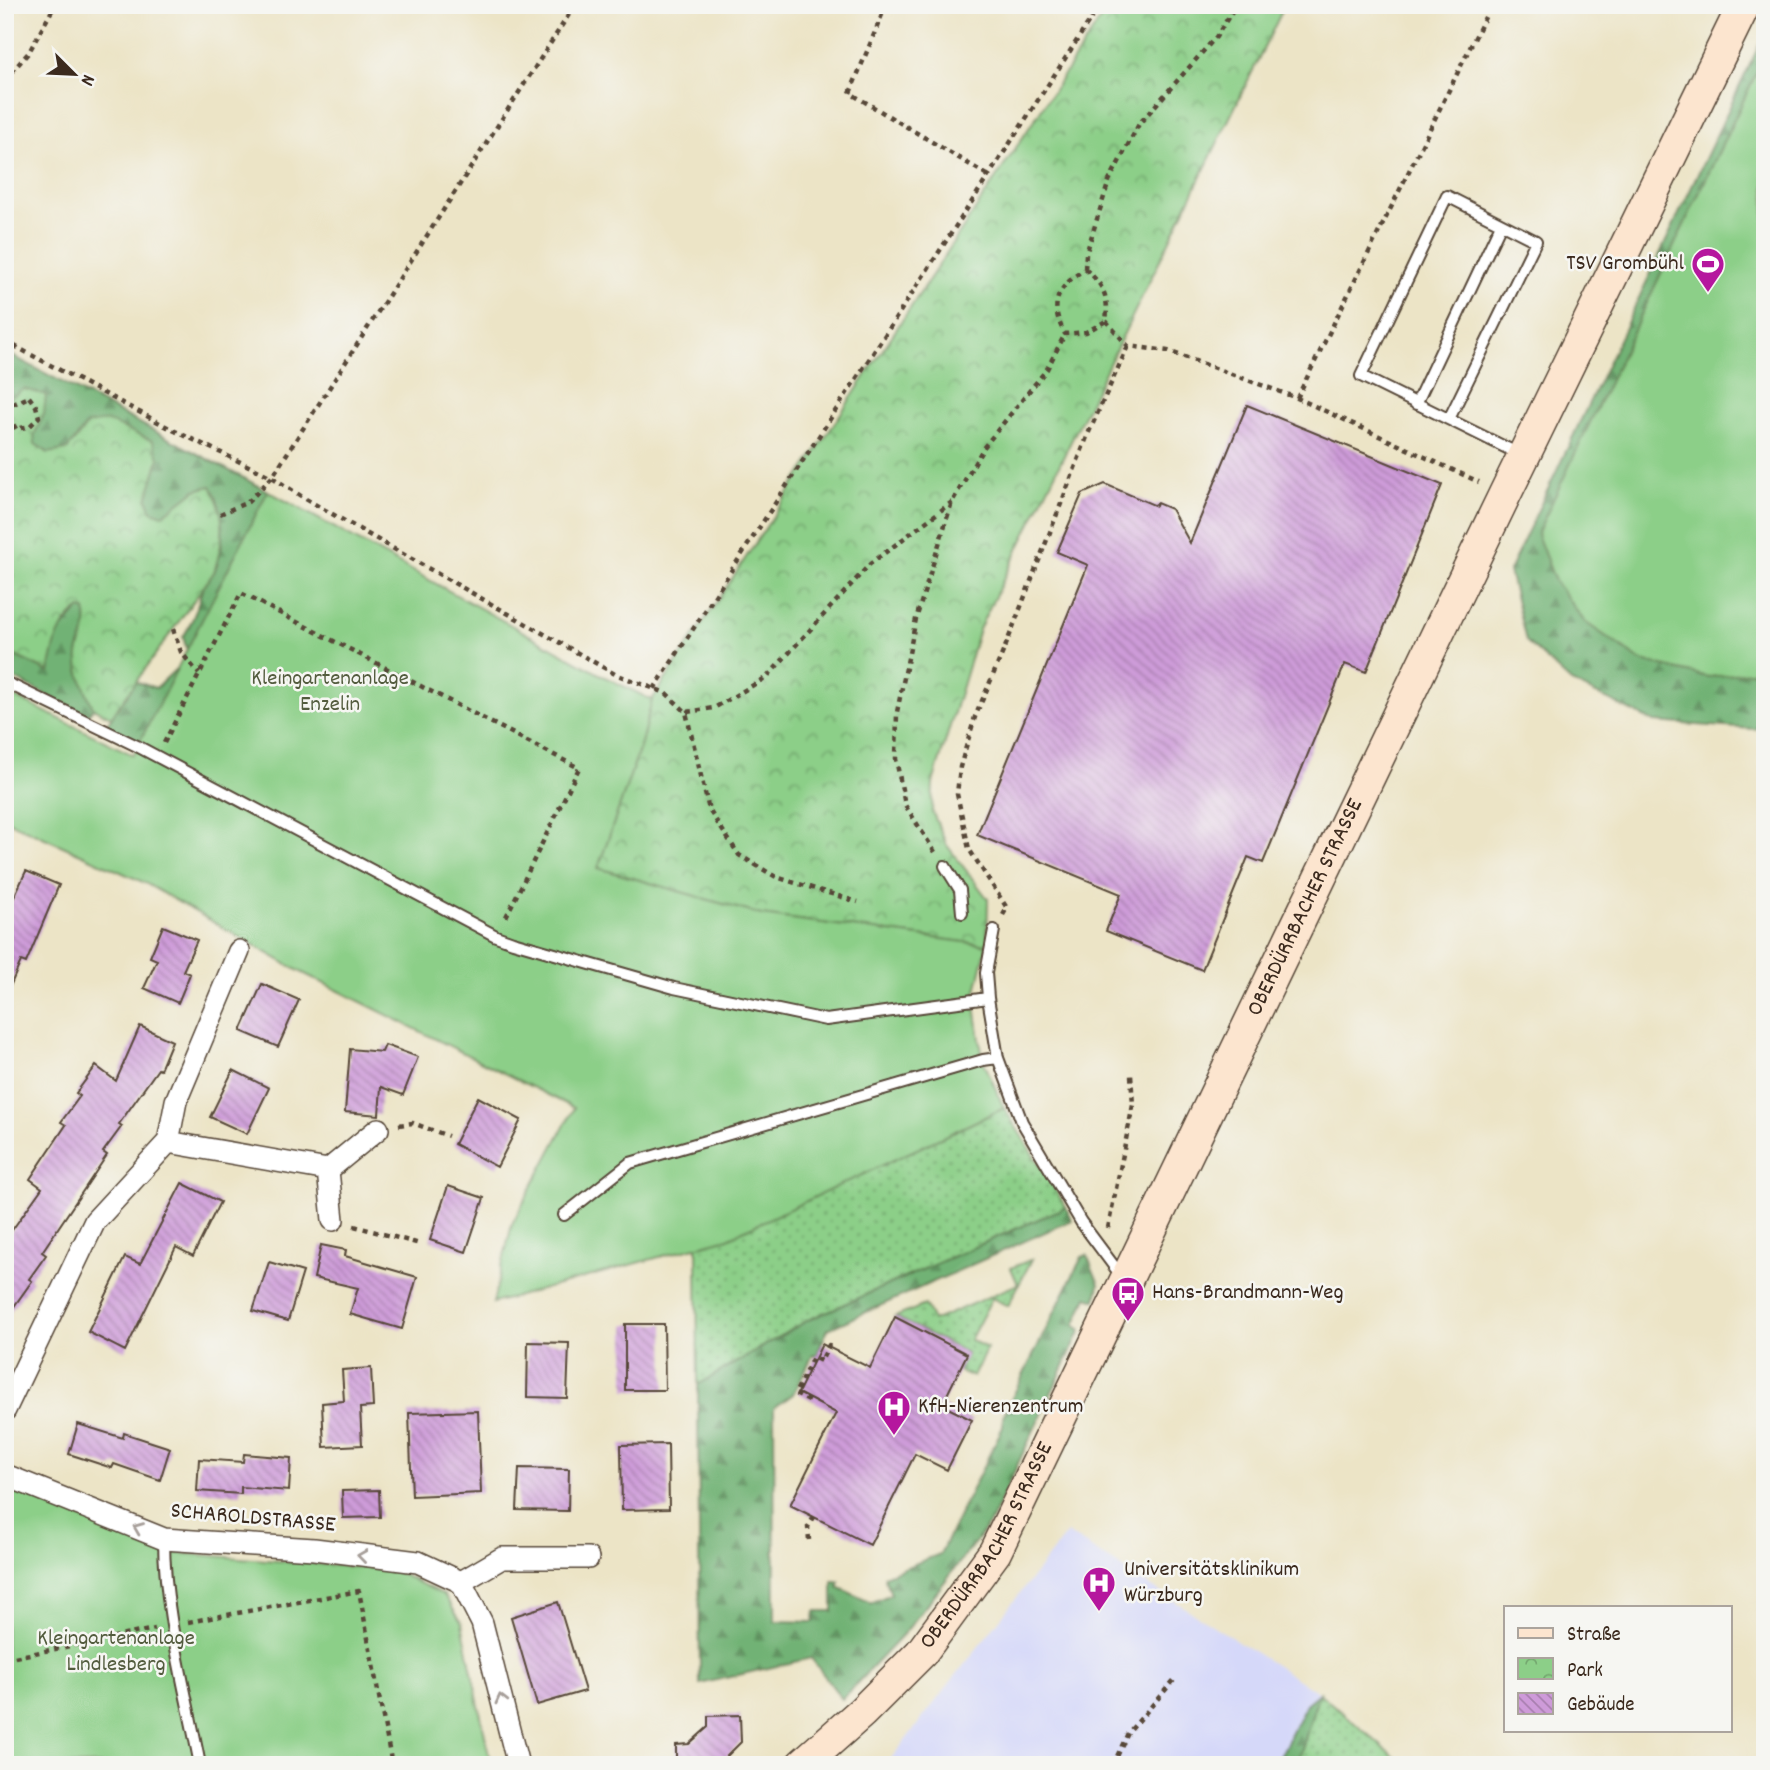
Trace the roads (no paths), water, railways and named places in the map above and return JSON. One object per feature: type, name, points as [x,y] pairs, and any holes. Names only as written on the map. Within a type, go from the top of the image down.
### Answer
[{"type":"street","name":"OBERDÜRRBACHER STRASSE","points":[[802,1765],[862,1712],[920,1653],[995,1552],[1744,5]]},
{"type":"street","points":[[5,1410],[95,1221],[167,1142],[176,1101],[239,951]]},
{"type":"street","points":[[167,1142],[328,1170],[378,1129]]},
{"type":"street","points":[[328,1170],[333,1220]]},
{"type":"street","name":"SCHAROLDSTRASSE","points":[[5,1475],[164,1539],[314,1549],[418,1562],[461,1582]]},
{"type":"street","points":[[518,1765],[482,1623],[461,1582],[502,1558],[588,1558]]},
{"type":"lane","points":[[1449,419],[1536,241],[1447,196],[1361,376],[1524,456]]},
{"type":"lane","points":[[1416,404],[1501,224]]},
{"type":"lane","points":[[5,682],[157,756],[496,936],[674,988],[826,1020],[988,998]]},
{"type":"lane","points":[[945,866],[960,891],[962,913]]},
{"type":"lane","points":[[994,930],[986,973],[998,1058],[1022,1122],[1081,1222],[1125,1282]]},
{"type":"lane","points":[[565,1215],[630,1163],[983,1060],[998,1058]]},
{"type":"lane","points":[[164,1539],[164,1560],[173,1625],[200,1765]]},
{"type":"place","name":"TSV Grombühl","points":[[1708,294]]},
{"type":"place","name":"Hans-Brandmann-Weg","points":[[1128,1323]]},
{"type":"place","name":"KfH-Nierenzentrum","points":[[894,1437]]},
{"type":"place","name":"Universitätsklinikum Würzburg","points":[[1099,1613]]},
{"type":"park label","name":"Kleingartenanlage Enzelin","points":[[330,692]]},
{"type":"park label","name":"Kleingartenanlage Lindlesberg","points":[[116,1652]]}]
